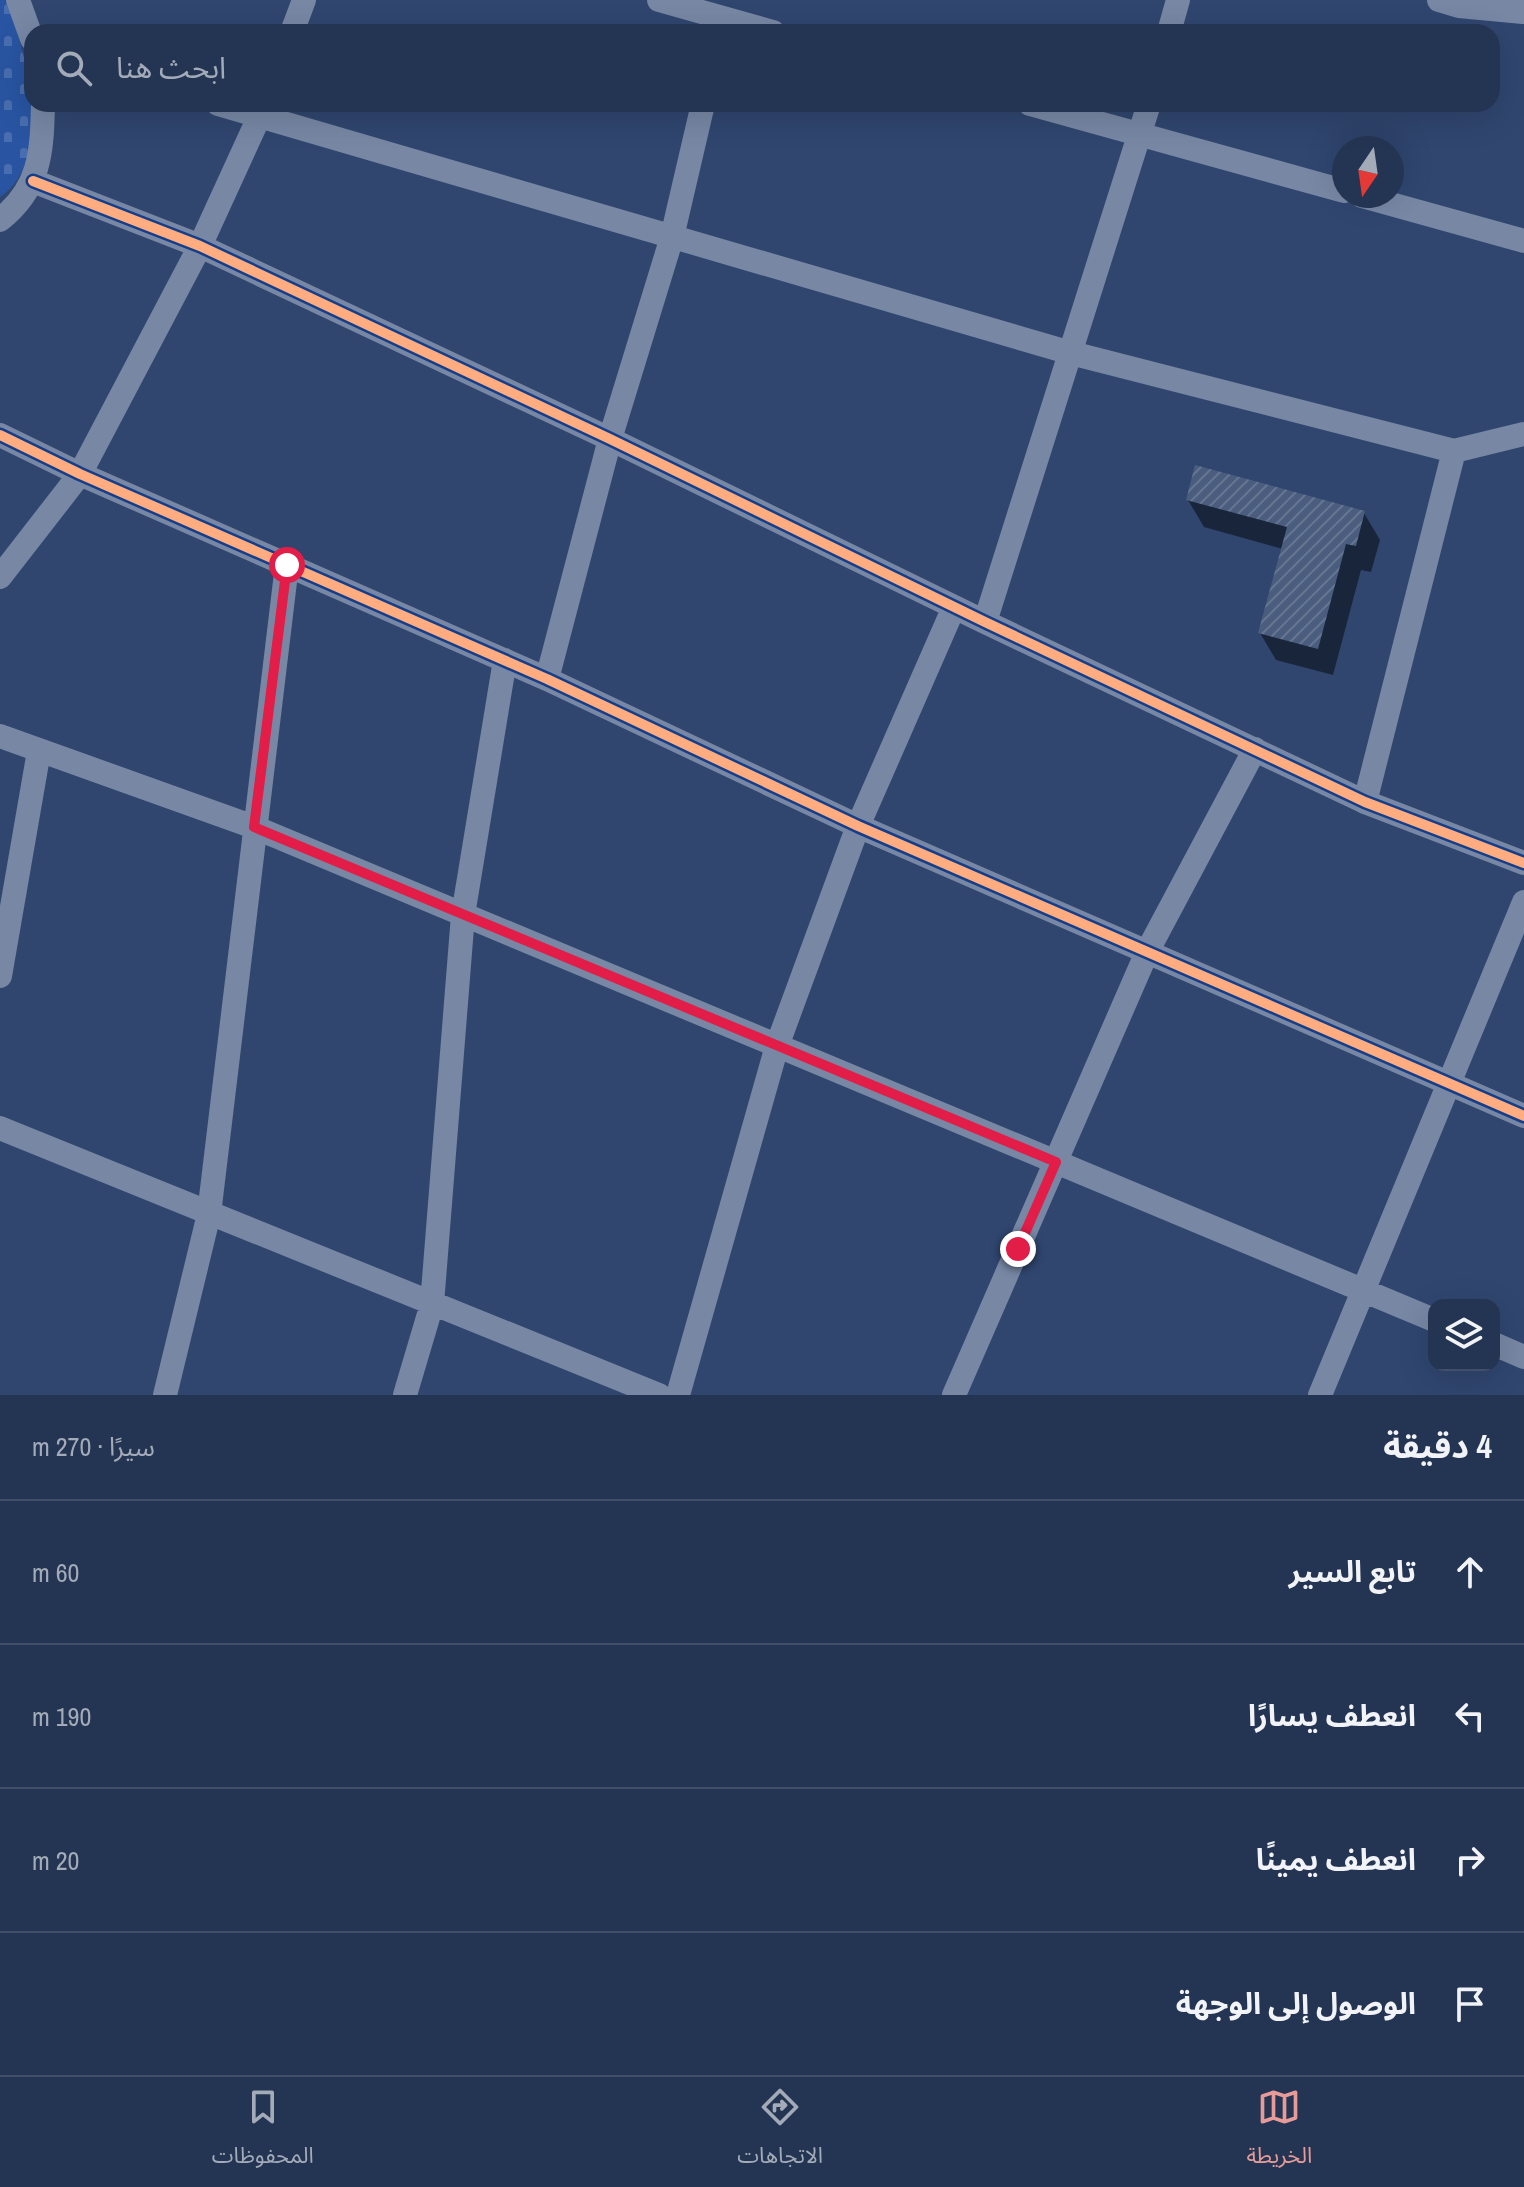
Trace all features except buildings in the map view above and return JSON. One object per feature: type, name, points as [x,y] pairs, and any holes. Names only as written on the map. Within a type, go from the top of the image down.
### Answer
[{"type":"street","points":[[18,0],[27,24]]},
{"type":"street","points":[[295,24],[304,0]]},
{"type":"street","points":[[659,0],[747,24]]},
{"type":"street","points":[[1171,24],[1178,0]]},
{"type":"street","points":[[1439,0],[1459,6],[1524,14],[1522,0]]},
{"type":"street","points":[[0,220],[21,202],[33,181],[41,150],[43,112]]},
{"type":"street","points":[[0,577],[80,474],[200,246],[262,112]]},
{"type":"street","points":[[273,112],[672,237],[1071,353],[1454,451],[1524,434]]},
{"type":"street","points":[[547,679],[610,439],[672,237],[701,112]]},
{"type":"street","points":[[1058,112],[1332,188]]},
{"type":"street","points":[[985,622],[1147,112]]},
{"type":"street","points":[[33,181],[200,246],[610,439],[985,622],[1365,802],[1524,863]]},
{"type":"street","points":[[1404,208],[1524,241]]},
{"type":"street","points":[[0,435],[80,474],[547,679],[858,826],[1524,1116]]},
{"type":"street","points":[[1365,802],[1454,451]]},
{"type":"street","points":[[165,1395],[209,1214],[287,565]]},
{"type":"street","points":[[678,1395],[777,1046],[858,826],[954,607]]},
{"type":"street","points":[[405,1395],[432,1304],[463,915],[505,660]]},
{"type":"street","points":[[0,736],[254,827],[1428,1317]]},
{"type":"street","points":[[954,1395],[1147,952],[1255,749]]},
{"type":"street","points":[[0,976],[39,751]]},
{"type":"street","points":[[1320,1395],[1524,902]]},
{"type":"street","points":[[0,1128],[659,1395]]},
{"type":"street","points":[[1500,1347],[1524,1357]]},
{"type":"green space","points":[[0,0],[5,0],[24,59],[24,112],[31,112],[32,132],[27,158],[17,180],[0,197]]},
{"type":"cycle path","points":[[33,181],[200,246],[610,439],[985,622],[1365,802],[1524,863]]},
{"type":"cycle path","points":[[0,435],[80,474],[547,679],[858,826],[1524,1116]]},
{"type":"route","points":[[287,565],[254,827],[1056,1162],[1018,1249]]}]
